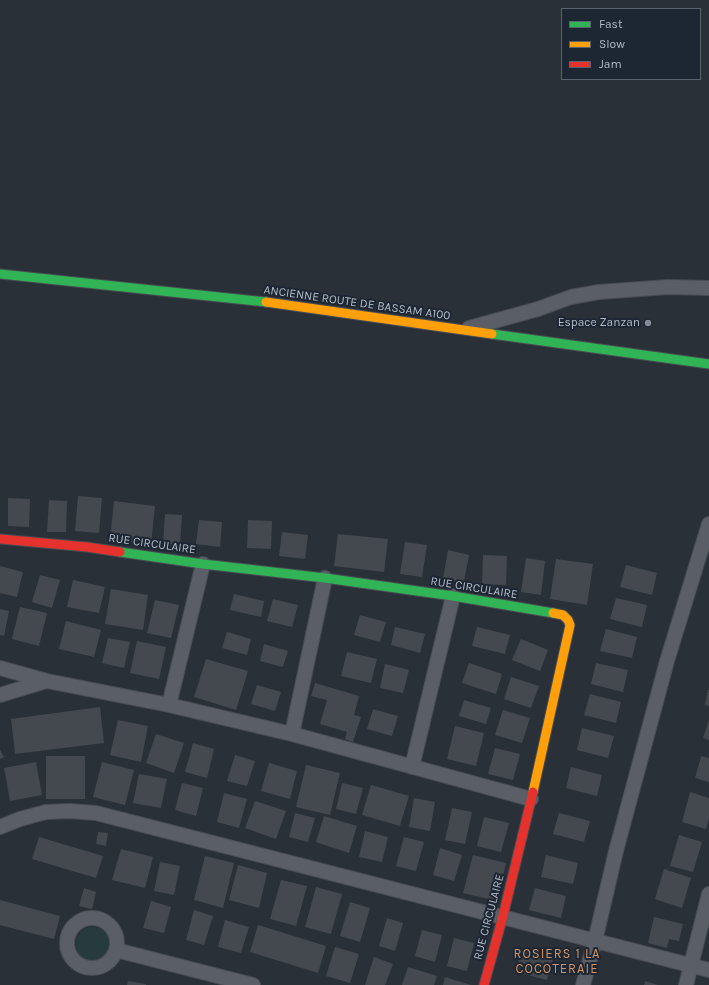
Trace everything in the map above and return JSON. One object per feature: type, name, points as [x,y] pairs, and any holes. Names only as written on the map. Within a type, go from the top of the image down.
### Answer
[{"type":"street","name":"ANCIENNE ROUTE DE BASSAM A100","points":[[0,274],[257,301],[709,364]]},
{"type":"street","points":[[463,330],[538,309],[571,297],[599,292],[668,287],[709,288]]},
{"type":"street","points":[[583,985],[616,851],[667,661],[709,524]]},
{"type":"street","name":"RUE CIRCULAIRE","points":[[0,539],[86,547],[203,564],[325,578],[453,596],[563,615],[568,620],[570,625],[531,799],[503,916],[484,985]]},
{"type":"street","points":[[169,705],[203,564]]},
{"type":"street","points":[[292,734],[325,578]]},
{"type":"street","points":[[412,767],[453,596]]},
{"type":"street","points":[[0,668],[47,680],[169,705],[292,734],[531,799]]},
{"type":"street","points":[[0,694],[47,680]]},
{"type":"street","points":[[0,827],[20,819],[46,812],[96,812],[709,970]]},
{"type":"street","points":[[686,985],[709,894]]},
{"type":"street","points":[[116,950],[253,985]]},
{"type":"green space","points":[[90,927],[96,927],[100,928],[107,934],[110,944],[109,951],[103,958],[96,961],[90,961],[86,960],[79,954],[76,947],[76,941],[77,937],[83,930]]},
{"type":"building","points":[[78,496],[102,498],[99,533],[75,531]]},
{"type":"building","points":[[8,498],[30,499],[29,527],[8,526]]},
{"type":"building","points":[[49,500],[67,501],[66,532],[47,532]]},
{"type":"building","points":[[114,501],[155,506],[151,544],[110,540]]},
{"type":"building","points":[[165,514],[182,515],[180,545],[163,544]]},
{"type":"building","points":[[199,520],[222,522],[220,547],[196,544]]},
{"type":"building","points":[[248,520],[272,521],[271,549],[247,548]]},
{"type":"building","points":[[282,532],[308,535],[305,559],[279,556]]},
{"type":"building","points":[[338,534],[388,539],[384,572],[334,566]]},
{"type":"building","points":[[405,542],[427,545],[422,577],[400,574]]},
{"type":"building","points":[[448,550],[469,555],[464,582],[443,579]]},
{"type":"building","points":[[483,555],[507,556],[506,585],[482,584]]},
{"type":"building","points":[[526,558],[545,561],[541,595],[521,592]]},
{"type":"building","points":[[556,559],[593,564],[587,605],[550,599]]},
{"type":"building","points":[[626,565],[657,573],[652,595],[620,587]]},
{"type":"building","points":[[0,566],[23,572],[17,597],[0,593]]},
{"type":"building","points":[[40,575],[60,580],[52,608],[32,602]]},
{"type":"building","points":[[73,580],[105,587],[99,613],[67,607]]},
{"type":"building","points":[[111,589],[148,595],[143,630],[105,624]]},
{"type":"building","points":[[234,594],[264,601],[261,617],[230,610]]},
{"type":"building","points":[[616,598],[647,605],[642,627],[610,619]]},
{"type":"building","points":[[273,599],[298,605],[292,627],[267,621]]},
{"type":"building","points":[[155,600],[179,605],[171,638],[147,633]]},
{"type":"building","points":[[20,607],[47,613],[39,646],[12,639]]},
{"type":"building","points":[[0,609],[9,611],[4,636],[0,635]]},
{"type":"building","points":[[360,615],[386,622],[380,642],[354,635]]},
{"type":"building","points":[[66,621],[101,630],[94,657],[59,649]]},
{"type":"building","points":[[395,627],[425,634],[420,653],[391,645]]},
{"type":"building","points":[[477,627],[510,635],[505,654],[472,646]]},
{"type":"building","points":[[606,629],[637,637],[632,658],[600,651]]},
{"type":"building","points":[[227,632],[251,639],[247,655],[222,648]]},
{"type":"building","points":[[108,638],[130,642],[124,668],[102,663]]},
{"type":"building","points":[[521,639],[548,650],[540,671],[512,660]]},
{"type":"building","points":[[137,641],[166,647],[159,679],[130,673]]},
{"type":"building","points":[[264,644],[288,651],[283,667],[260,661]]},
{"type":"building","points":[[347,652],[377,659],[371,683],[341,676]]},
{"type":"building","points":[[206,659],[248,671],[236,710],[194,697]]},
{"type":"building","points":[[469,663],[502,674],[496,694],[462,683]]},
{"type":"building","points":[[596,663],[628,670],[623,692],[591,684]]},
{"type":"building","points":[[385,664],[409,670],[403,693],[380,688]]},
{"type":"building","points":[[511,677],[539,686],[531,708],[504,699]]},
{"type":"building","points":[[315,683],[359,696],[354,715],[361,717],[353,742],[345,739],[347,732],[320,724],[327,700],[311,696]]},
{"type":"building","points":[[257,685],[281,692],[275,711],[251,704]]},
{"type":"building","points":[[709,690],[709,706],[705,705]]},
{"type":"building","points":[[590,694],[621,702],[616,723],[584,715]]},
{"type":"building","points":[[464,700],[491,708],[486,724],[459,716]]},
{"type":"building","points":[[100,707],[104,743],[15,754],[11,719]]},
{"type":"building","points":[[373,709],[398,716],[392,736],[367,729]]},
{"type":"building","points":[[503,710],[530,718],[522,743],[495,735]]},
{"type":"building","points":[[118,720],[148,726],[141,762],[110,755]]},
{"type":"building","points":[[709,720],[709,740],[703,738]]},
{"type":"building","points":[[455,726],[484,733],[476,766],[447,759]]},
{"type":"building","points":[[582,728],[614,736],[608,758],[577,750]]},
{"type":"building","points":[[156,734],[184,743],[174,773],[146,763]]},
{"type":"building","points":[[193,743],[214,749],[207,778],[185,772]]},
{"type":"building","points":[[495,748],[520,754],[513,780],[488,774]]},
{"type":"building","points":[[0,750],[4,757],[0,759]]},
{"type":"building","points":[[235,755],[255,761],[247,786],[227,781]]},
{"type":"building","points":[[46,756],[85,756],[85,799],[46,799]]},
{"type":"building","points":[[701,756],[709,758],[709,782],[695,778]]},
{"type":"building","points":[[36,762],[42,795],[10,801],[4,768]]},
{"type":"building","points":[[102,762],[134,770],[125,805],[93,797]]},
{"type":"building","points":[[269,763],[297,771],[290,799],[261,791]]},
{"type":"building","points":[[306,765],[340,773],[330,815],[296,807]]},
{"type":"building","points":[[571,767],[602,775],[597,796],[566,788]]},
{"type":"building","points":[[139,774],[167,779],[161,808],[133,803]]},
{"type":"building","points":[[182,783],[203,788],[196,816],[175,810]]},
{"type":"building","points":[[342,783],[363,788],[356,814],[336,809]]},
{"type":"building","points":[[371,785],[409,796],[400,826],[362,815]]},
{"type":"building","points":[[690,792],[709,798],[709,819],[706,829],[682,822]]},
{"type":"building","points":[[224,793],[247,799],[239,828],[217,822]]},
{"type":"building","points":[[414,798],[435,802],[430,831],[409,827]]},
{"type":"building","points":[[255,801],[286,811],[276,839],[245,828]]},
{"type":"building","points":[[452,808],[472,812],[465,844],[445,840]]},
{"type":"building","points":[[295,813],[315,818],[308,842],[289,837]]},
{"type":"building","points":[[559,813],[590,821],[584,842],[553,834]]},
{"type":"building","points":[[324,816],[357,826],[349,853],[316,842]]},
{"type":"building","points":[[484,817],[509,823],[501,852],[477,846]]},
{"type":"building","points":[[365,831],[388,837],[382,862],[359,857]]},
{"type":"building","points":[[98,832],[108,833],[106,846],[96,844]]},
{"type":"building","points":[[679,835],[702,842],[693,872],[670,866]]},
{"type":"building","points":[[39,837],[103,856],[96,878],[32,859]]},
{"type":"building","points":[[404,837],[424,842],[416,871],[396,866]]},
{"type":"building","points":[[440,848],[462,855],[454,881],[433,875]]},
{"type":"building","points":[[121,849],[153,857],[145,888],[112,880]]},
{"type":"building","points":[[473,855],[506,863],[497,901],[463,893]]},
{"type":"building","points":[[546,855],[578,863],[573,884],[541,877]]},
{"type":"building","points":[[205,856],[234,863],[223,908],[194,900]]},
{"type":"building","points":[[160,862],[180,866],[174,895],[154,891]]},
{"type":"building","points":[[238,865],[267,873],[259,908],[229,900]]},
{"type":"building","points":[[664,869],[691,878],[682,908],[655,899]]},
{"type":"building","points":[[281,880],[307,886],[296,926],[270,919]]},
{"type":"building","points":[[316,887],[342,894],[331,934],[305,927]]},
{"type":"building","points":[[84,888],[96,892],[92,909],[79,906]]},
{"type":"building","points":[[535,888],[566,896],[561,918],[529,910]]},
{"type":"building","points":[[0,900],[60,916],[54,939],[0,925]]},
{"type":"building","points":[[151,901],[171,907],[164,933],[143,928]]},
{"type":"building","points":[[350,902],[370,908],[360,942],[340,936]]},
{"type":"building","points":[[194,910],[213,916],[204,945],[186,940]]},
{"type":"building","points":[[654,917],[683,924],[679,941],[669,939],[667,948],[648,943]]},
{"type":"building","points":[[387,918],[403,923],[395,951],[379,946]]},
{"type":"building","points":[[225,920],[249,927],[241,953],[218,947]]},
{"type":"building","points":[[258,925],[326,946],[318,973],[250,952]]},
{"type":"building","points":[[422,930],[442,935],[435,962],[415,956]]},
{"type":"building","points":[[454,938],[474,943],[467,971],[447,966]]},
{"type":"building","points":[[335,947],[359,954],[350,983],[326,976]]},
{"type":"building","points":[[521,951],[553,959],[547,980],[516,972]]},
{"type":"building","points":[[374,957],[393,964],[385,985],[365,985]]},
{"type":"building","points":[[408,967],[437,976],[434,985],[402,985]]},
{"type":"building","points":[[445,977],[471,985],[443,985]]},
{"type":"building","points":[[128,981],[146,984],[146,985],[127,985]]},
{"type":"building","points":[[645,981],[658,985],[644,985]]},
{"type":"traffic: fast","points":[[0,274],[266,302]]},
{"type":"traffic: fast","points":[[492,334],[709,364]]},
{"type":"traffic: fast","points":[[120,552],[453,596],[553,613]]},
{"type":"traffic: slow","points":[[266,302],[492,334]]},
{"type":"traffic: slow","points":[[533,792],[570,625],[568,620],[563,615],[553,613]]},
{"type":"traffic: jam","points":[[0,539],[87,547],[120,552]]},
{"type":"traffic: jam","points":[[484,985],[503,916],[533,792]]},
{"type":"place","name":"Espace Zanzan","points":[[648,323]]},
{"type":"district","name":"ROSIERS 1 LA COCOTERAIE","points":[[557,962]]}]
